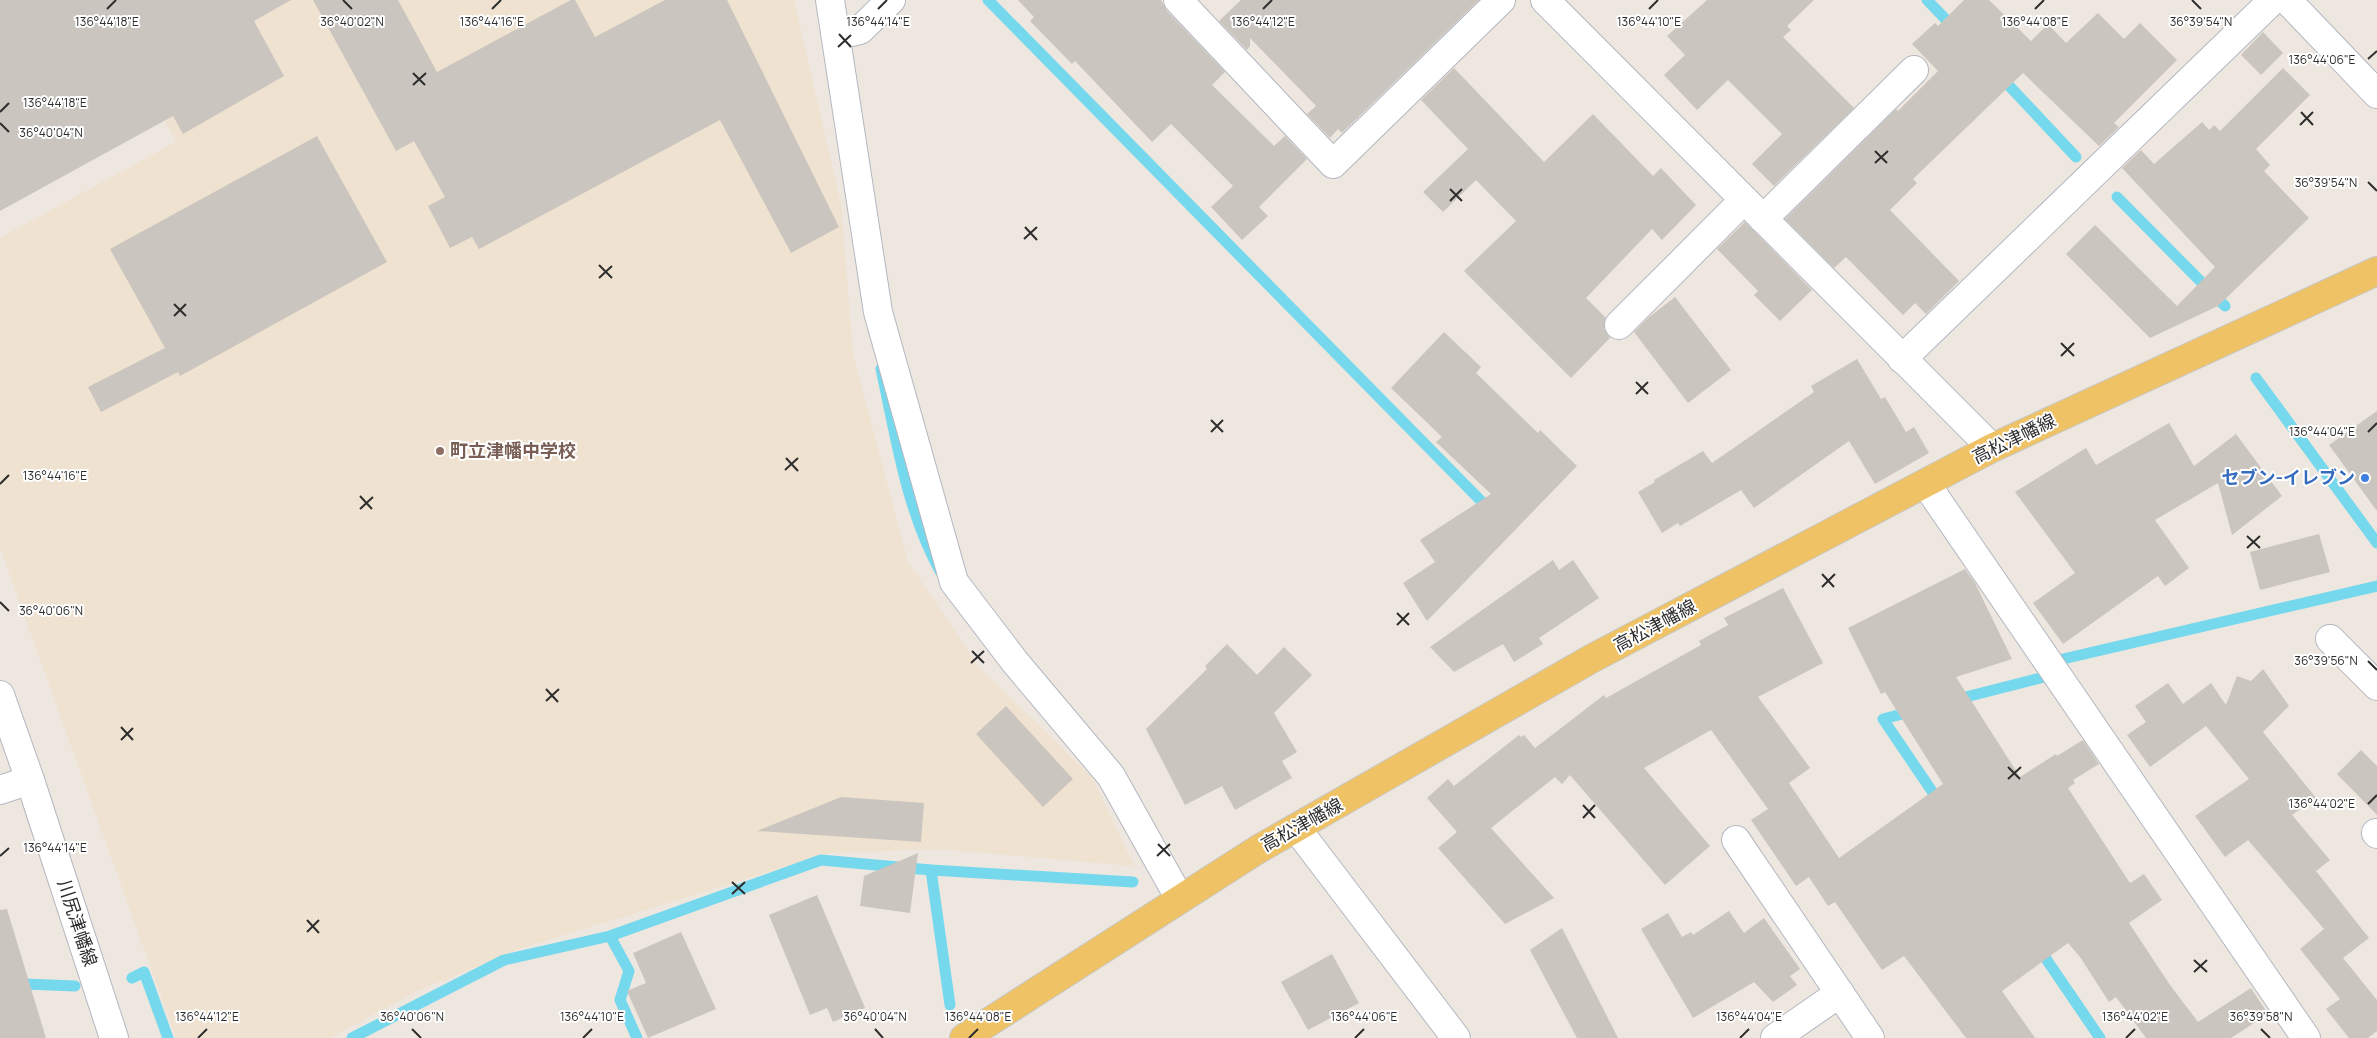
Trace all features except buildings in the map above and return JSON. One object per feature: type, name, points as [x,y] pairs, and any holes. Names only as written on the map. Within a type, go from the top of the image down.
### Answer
[{"type":"main road","name":"高松津幡線","points":[[968,1035],[1257,850],[1297,829],[1591,659],[1992,448],[2377,271]]},
{"type":"street","points":[[830,0],[878,312],[954,582],[1015,662],[1111,776],[1180,899]]},
{"type":"street","points":[[836,36],[860,30],[891,0]]},
{"type":"street","points":[[1195,6],[1333,164],[1502,0]]},
{"type":"street","points":[[1546,0],[1992,448]]},
{"type":"street","points":[[1902,358],[2272,0]]},
{"type":"street","points":[[2287,0],[2377,94]]},
{"type":"street","points":[[1763,219],[1914,70]]},
{"type":"street","points":[[1619,325],[1744,200]]},
{"type":"street","points":[[1926,484],[2306,1038]]},
{"type":"street","points":[[2330,639],[2377,686]]},
{"type":"street","name":"川尻津幡線","points":[[0,695],[30,780],[114,1038]]},
{"type":"street","points":[[0,790],[30,780]]},
{"type":"street","points":[[1297,829],[1456,1038]]},
{"type":"street","points":[[1736,840],[1870,1038]]},
{"type":"street","points":[[1775,1038],[1840,993]]},
{"type":"shaded area","name":"町立津幡中学校","points":[[134,0],[794,0],[841,204],[853,354],[908,562],[979,667],[1092,777],[1134,866],[939,849],[830,853],[522,948],[417,991],[330,1038],[176,1038],[0,548],[0,238],[176,142],[112,25]]},
{"type":"waterway","points":[[988,0],[1490,510]]},
{"type":"waterway","points":[[1927,0],[1955,29]]},
{"type":"waterway","points":[[1999,75],[2076,157]]},
{"type":"waterway","points":[[2117,197],[2225,306]]},
{"type":"waterway","points":[[881,369],[910,498],[928,547],[940,571]]},
{"type":"waterway","points":[[2256,378],[2377,543]]},
{"type":"waterway","points":[[2063,659],[2377,586]]},
{"type":"waterway","points":[[1954,700],[2044,677]]},
{"type":"waterway","points":[[1914,711],[1883,719],[1940,803]]},
{"type":"waterway","points":[[610,936],[821,860],[931,870],[1133,882]]},
{"type":"waterway","points":[[931,870],[950,1005]]},
{"type":"waterway","points":[[352,1038],[504,960],[610,936],[629,971],[620,1000],[637,1038]]},
{"type":"waterway","points":[[2038,947],[2100,1038]]},
{"type":"waterway","points":[[132,978],[144,972],[168,1038]]},
{"type":"waterway","points":[[0,983],[75,986]]},
{"type":"place","name":"町立津幡中学校","points":[[440,451]]},
{"type":"place","name":"セブン-イレブン","points":[[2365,478]]}]
